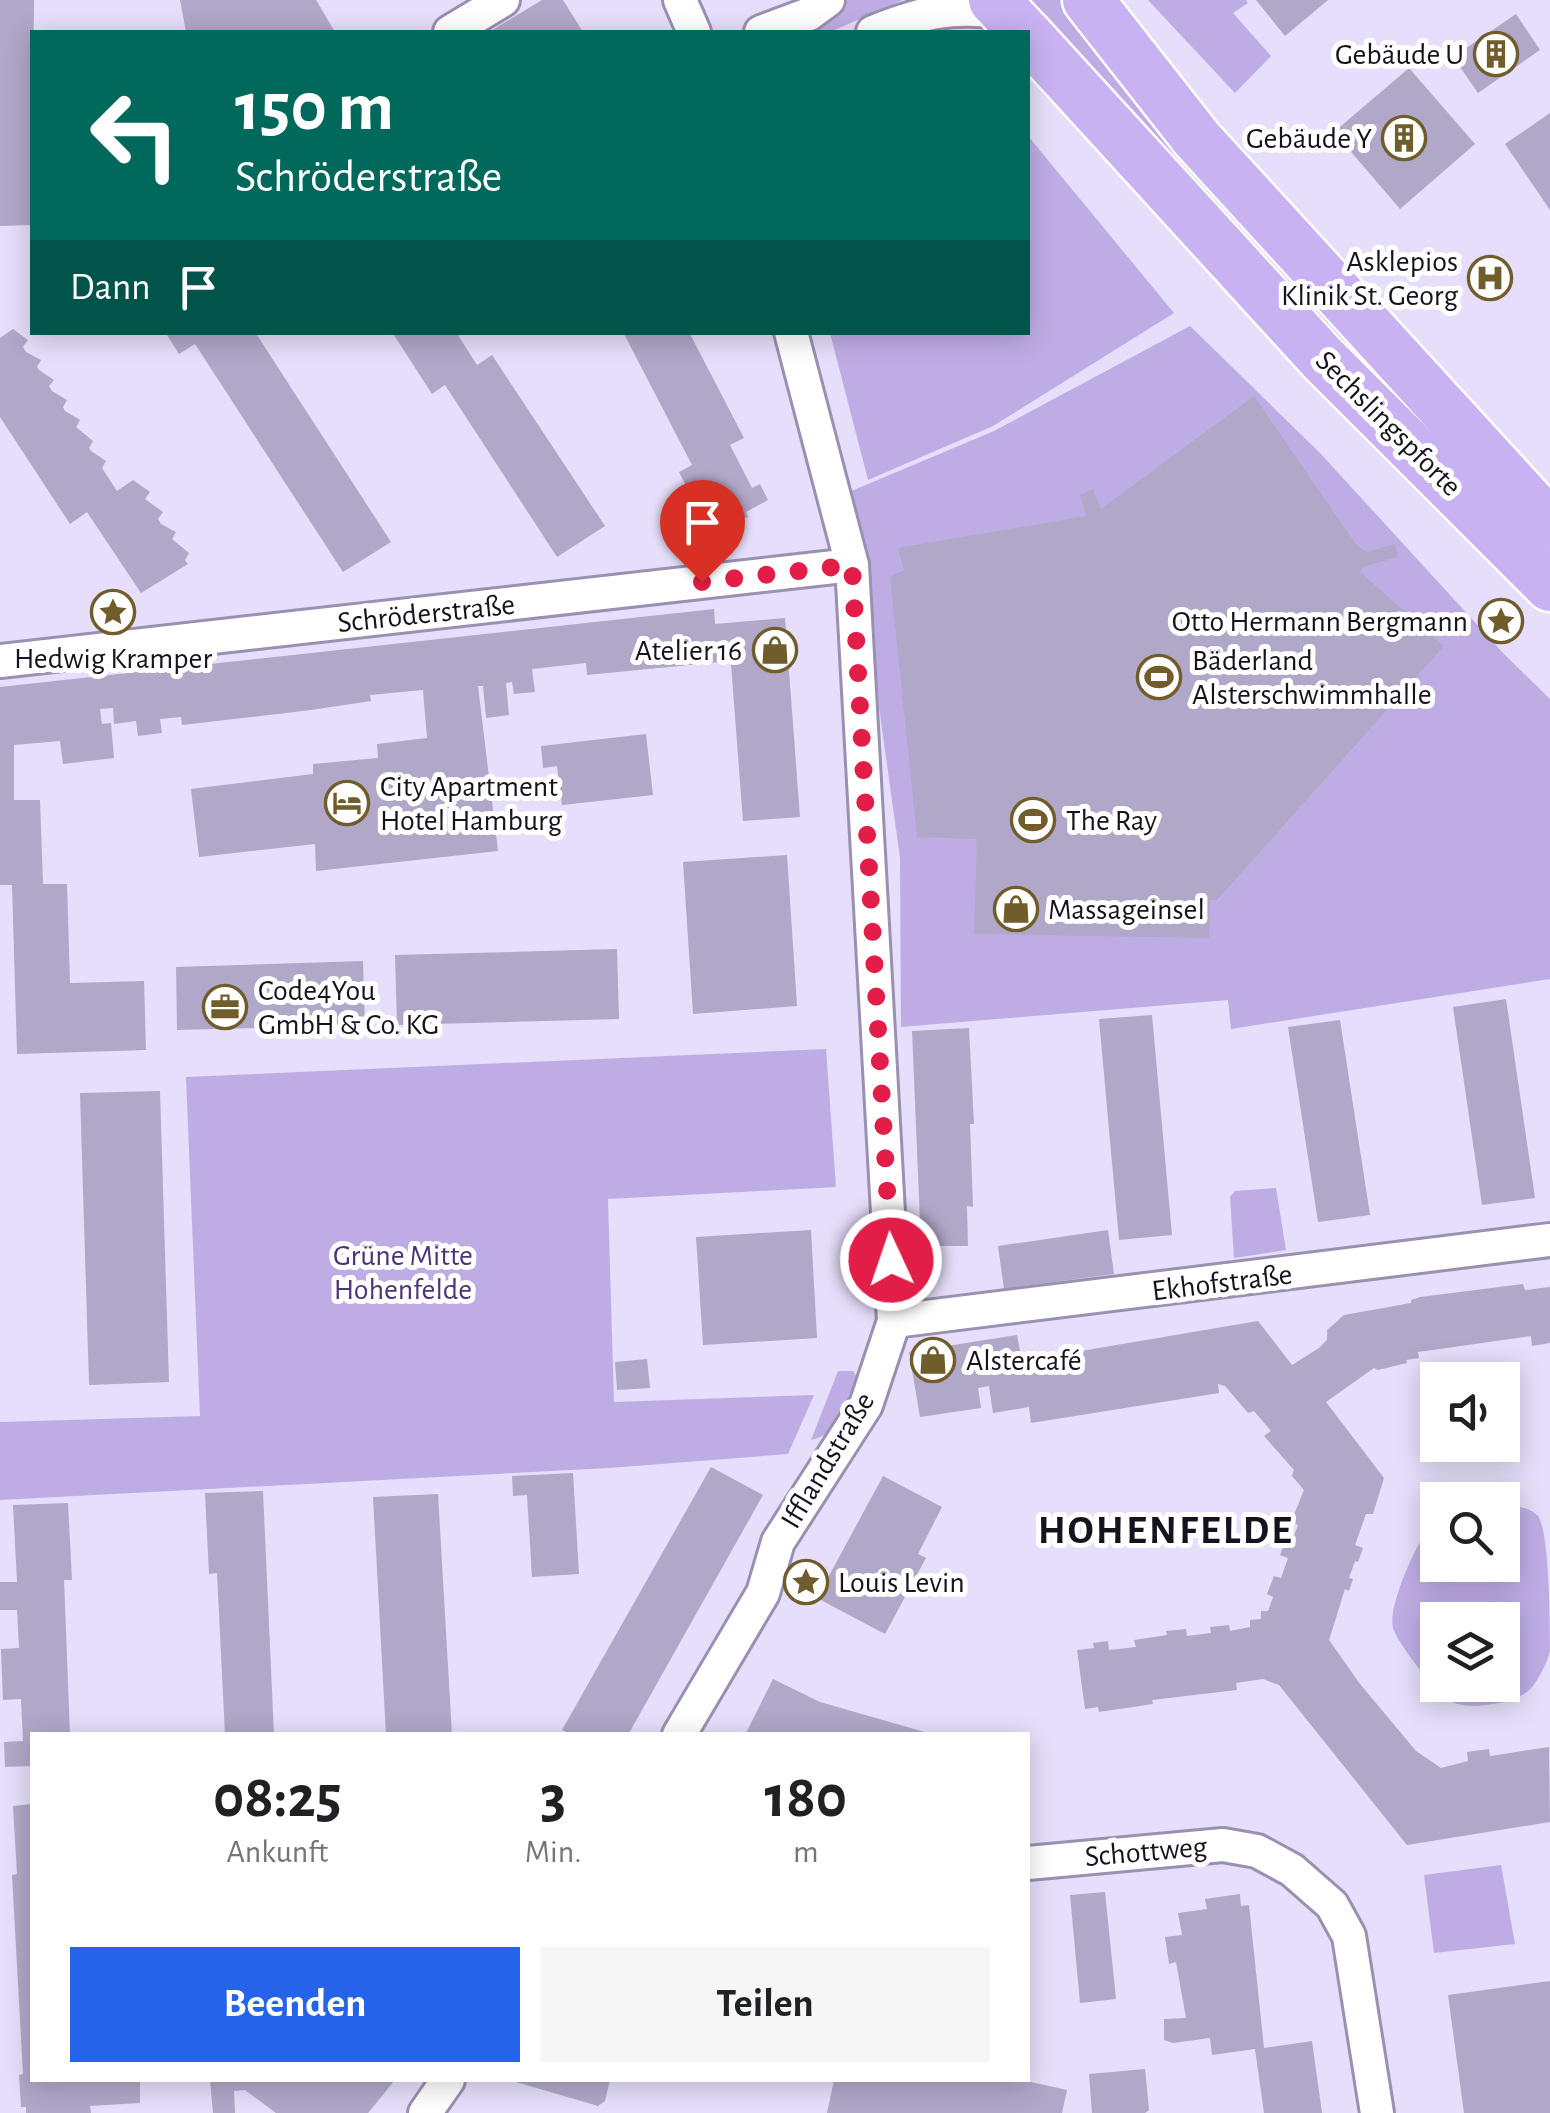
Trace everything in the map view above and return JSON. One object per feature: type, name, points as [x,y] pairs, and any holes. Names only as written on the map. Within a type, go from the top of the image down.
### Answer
[{"type":"main road","name":"Sechslingspforte","points":[[1088,0],[1197,139],[1550,525]]},
{"type":"main road","name":"Sechslingspforte","points":[[1030,39],[1322,358],[1550,586]]},
{"type":"street","points":[[453,30],[503,0]]},
{"type":"street","points":[[680,0],[693,30]]},
{"type":"street","points":[[766,30],[809,14],[828,0]]},
{"type":"street","points":[[878,30],[942,9],[976,8],[1013,20]]},
{"type":"street","name":"Ifflandstraße","points":[[681,1732],[763,1593],[778,1542],[866,1405],[894,1321],[852,565],[792,335]]},
{"type":"street","name":"Schröderstraße","points":[[0,662],[852,565]]},
{"type":"street","name":"Ekhofstraße","points":[[894,1321],[1550,1240]]},
{"type":"street","name":"Schottweg","points":[[1030,1863],[1223,1845],[1257,1852],[1292,1870],[1332,1905],[1348,1936],[1377,2113]]},
{"type":"street","points":[[425,2113],[447,2082]]},
{"type":"green space","points":[[848,0],[903,0],[835,30],[800,30]]},
{"type":"green space","points":[[1021,0],[1062,0],[1212,189],[1550,548],[1550,566]]},
{"type":"green space","points":[[1148,0],[1246,0],[1248,3],[1233,13],[1271,56],[1235,93]]},
{"type":"green space","points":[[1030,138],[1174,313],[993,426],[868,480],[831,335],[1030,335]]},
{"type":"green space","points":[[1190,326],[1320,453],[1550,699],[1550,979],[1231,1029],[1228,1000],[901,1027],[900,858],[849,492],[994,431]]},
{"type":"green space","name":"Grüne Mitte Hohenfelde","points":[[826,1049],[836,1187],[608,1199],[614,1402],[814,1395],[788,1454],[609,1468],[0,1500],[0,1422],[200,1416],[186,1077]]},
{"type":"green space","points":[[1276,1188],[1286,1250],[1234,1258],[1230,1197],[1235,1191]]},
{"type":"green space","points":[[838,1371],[853,1371],[862,1384],[835,1426],[811,1440]]},
{"type":"green space","points":[[1520,1508],[1538,1516],[1547,1560],[1550,1651],[1529,1690],[1520,1696],[1520,1602],[1420,1602],[1420,1669],[1393,1628],[1395,1603],[1420,1542],[1420,1582],[1520,1582]]},
{"type":"green space","points":[[1451,1702],[1504,1702],[1482,1705]]},
{"type":"green space","points":[[1501,1865],[1515,1944],[1434,1953],[1424,1875]]},
{"type":"building","points":[[0,0],[34,0],[34,30],[30,30],[30,225],[0,226]]},
{"type":"building","points":[[180,0],[316,0],[334,30],[186,30]]},
{"type":"building","points":[[542,0],[563,0],[582,30],[492,30]]},
{"type":"building","points":[[1256,0],[1328,0],[1285,36]]},
{"type":"building","name":"Gebäude U","points":[[1516,14],[1540,50],[1478,93],[1453,57]]},
{"type":"building","name":"Gebäude Y","points":[[1409,68],[1475,144],[1400,209],[1334,132]]},
{"type":"building","points":[[1550,113],[1550,210],[1505,144]]},
{"type":"building","points":[[13,329],[28,340],[23,347],[26,352],[41,360],[39,370],[54,380],[49,386],[52,391],[67,400],[65,411],[80,420],[76,427],[93,441],[91,451],[106,461],[102,468],[117,491],[133,480],[150,492],[145,499],[163,512],[158,519],[161,524],[176,532],[172,539],[189,553],[185,560],[188,564],[141,593],[87,512],[70,524],[0,417],[0,338]]},
{"type":"building","points":[[167,335],[257,335],[391,542],[343,572],[195,344],[179,354]]},
{"type":"building","points":[[394,335],[458,335],[477,365],[492,355],[605,526],[557,557],[445,385],[432,394]]},
{"type":"building","points":[[625,335],[691,335],[744,438],[730,445],[752,488],[760,484],[768,500],[746,512],[748,517],[710,532],[679,472],[692,465]]},
{"type":"building","name":"Bäderland Alsterschwimmhalle","points":[[1254,396],[1357,546],[1367,552],[1395,544],[1398,557],[1363,567],[1360,572],[1444,646],[1217,900],[1210,900],[1209,938],[974,934],[977,839],[917,837],[890,577],[904,570],[898,548],[1086,516],[1080,495],[1093,489],[1101,509]]},
{"type":"building","points":[[714,609],[715,624],[785,618],[800,817],[743,821],[730,651],[719,652],[720,662],[587,675],[586,663],[532,669],[535,692],[514,694],[512,682],[506,683],[509,715],[486,718],[483,686],[478,686],[498,851],[316,871],[315,844],[199,857],[191,789],[313,774],[313,764],[378,758],[377,744],[427,738],[423,690],[370,695],[371,701],[311,710],[182,725],[181,717],[160,719],[162,733],[138,736],[136,721],[114,724],[113,708],[100,709],[102,724],[111,723],[114,758],[63,764],[60,741],[14,745],[14,800],[40,800],[43,884],[67,884],[70,983],[144,981],[146,1050],[17,1054],[12,885],[0,885],[0,687]]},
{"type":"building","points":[[646,734],[653,795],[562,805],[557,766],[543,768],[541,746]]},
{"type":"building","points":[[787,855],[797,1006],[693,1014],[683,862]]},
{"type":"building","points":[[617,949],[619,1019],[397,1025],[395,955]]},
{"type":"building","points":[[363,961],[365,1025],[177,1030],[176,967]]},
{"type":"building","points":[[1506,999],[1535,1198],[1482,1205],[1453,1007]]},
{"type":"building","points":[[1152,1015],[1172,1235],[1119,1240],[1099,1019]]},
{"type":"building","points":[[1340,1020],[1370,1215],[1318,1222],[1288,1027]]},
{"type":"building","points":[[969,1028],[974,1124],[970,1124],[973,1207],[967,1206],[968,1246],[921,1246],[912,1031]]},
{"type":"building","points":[[160,1091],[169,1382],[89,1385],[80,1093]]},
{"type":"building","points":[[811,1230],[817,1338],[703,1345],[696,1237]]},
{"type":"building","points":[[1108,1230],[1114,1274],[1004,1289],[998,1246]]},
{"type":"building","points":[[1523,1284],[1525,1290],[1550,1287],[1550,1343],[1532,1346],[1531,1336],[1418,1352],[1419,1358],[1406,1360],[1407,1363],[1374,1368],[1326,1402],[1384,1478],[1373,1514],[1366,1514],[1355,1545],[1363,1548],[1329,1640],[1416,1751],[1441,1768],[1468,1761],[1467,1752],[1489,1749],[1490,1756],[1549,1747],[1550,1822],[1407,1845],[1279,1685],[1263,1679],[1236,1683],[1237,1690],[1152,1700],[1153,1704],[1099,1712],[1098,1707],[1085,1709],[1077,1650],[1108,1641],[1109,1650],[1136,1647],[1134,1640],[1167,1635],[1166,1631],[1186,1629],[1187,1636],[1211,1633],[1210,1627],[1229,1625],[1230,1631],[1250,1627],[1250,1620],[1261,1619],[1261,1611],[1268,1611],[1273,1597],[1267,1594],[1274,1576],[1281,1578],[1288,1558],[1280,1555],[1286,1539],[1292,1541],[1298,1525],[1291,1522],[1304,1490],[1292,1476],[1294,1470],[1264,1436],[1271,1431],[1254,1411],[1248,1413],[1225,1386],[1218,1384],[1219,1393],[1031,1423],[1029,1407],[993,1413],[989,1386],[978,1388],[981,1408],[920,1417],[909,1352],[1017,1335],[1022,1361],[1258,1321],[1292,1365],[1319,1348],[1327,1340],[1327,1330],[1344,1315],[1411,1303],[1420,1297]]},
{"type":"building","points":[[647,1359],[650,1388],[617,1390],[615,1362]]},
{"type":"building","points":[[711,1467],[763,1495],[630,1732],[562,1730]]},
{"type":"building","points":[[573,1473],[579,1574],[532,1577],[527,1495],[513,1496],[512,1476]]},
{"type":"building","points":[[883,1476],[942,1507],[918,1554],[926,1558],[885,1634],[817,1598]]},
{"type":"building","points":[[263,1491],[274,1732],[225,1732],[217,1573],[209,1574],[205,1493]]},
{"type":"building","points":[[438,1494],[452,1732],[386,1732],[373,1497]]},
{"type":"building","points":[[68,1503],[72,1580],[64,1580],[70,1732],[30,1732],[30,1766],[5,1767],[4,1742],[23,1741],[21,1699],[3,1700],[1,1649],[19,1648],[17,1610],[0,1610],[0,1582],[17,1582],[13,1505]]},
{"type":"building","points":[[773,1679],[820,1702],[925,1732],[746,1732]]},
{"type":"building","points":[[30,1804],[30,2082],[140,2082],[140,2103],[90,2106],[91,2113],[26,2113],[26,2107],[21,2107],[13,1806]]},
{"type":"building","points":[[1105,1892],[1116,1999],[1080,2003],[1070,1895]]},
{"type":"building","points":[[1240,1894],[1241,1906],[1249,1905],[1264,2048],[1312,2041],[1322,2113],[1264,2113],[1255,2049],[1212,2055],[1210,2038],[1173,2043],[1164,2040],[1164,2019],[1186,2018],[1176,1962],[1169,1964],[1165,1937],[1182,1935],[1178,1913],[1207,1909],[1205,1899]]},
{"type":"building","points":[[1550,1981],[1550,2113],[1464,2113],[1448,1995]]},
{"type":"building","points":[[1145,2069],[1149,2110],[1092,2113],[1089,2074]]},
{"type":"building","points":[[210,2082],[393,2082],[368,2113],[276,2113],[245,2090],[234,2091],[235,2113],[213,2113]]},
{"type":"building","points":[[516,2082],[610,2082],[605,2101],[598,2106]]},
{"type":"building","points":[[834,2082],[1030,2082],[1067,2090],[1062,2113],[827,2113]]},
{"type":"place","name":"Gebäude U","points":[[1496,54]]},
{"type":"place","name":"Gebäude Y","points":[[1404,138]]},
{"type":"place","name":"Asklepios Klinik St. Georg","points":[[1490,278]]},
{"type":"place","name":"Hedwig Kramper","points":[[113,612]]},
{"type":"place","name":"Otto Hermann Bergmann","points":[[1501,621]]},
{"type":"place","name":"Atelier 16","points":[[775,650]]},
{"type":"place","name":"Bäderland Alsterschwimmhalle","points":[[1159,677]]},
{"type":"place","name":"City Apartment Hotel Hamburg","points":[[347,803]]},
{"type":"place","name":"The Ray","points":[[1033,820]]},
{"type":"place","name":"Massageinsel","points":[[1016,909]]},
{"type":"place","name":"Code4You GmbH & Co. KG","points":[[225,1007]]},
{"type":"place","name":"Alstercafé","points":[[933,1360]]},
{"type":"place","name":"Louis Levin","points":[[806,1582]]},
{"type":"district","name":"HOHENFELDE","points":[[1166,1529]]},
{"type":"route","points":[[702,582],[852,565],[891,1260]]}]
